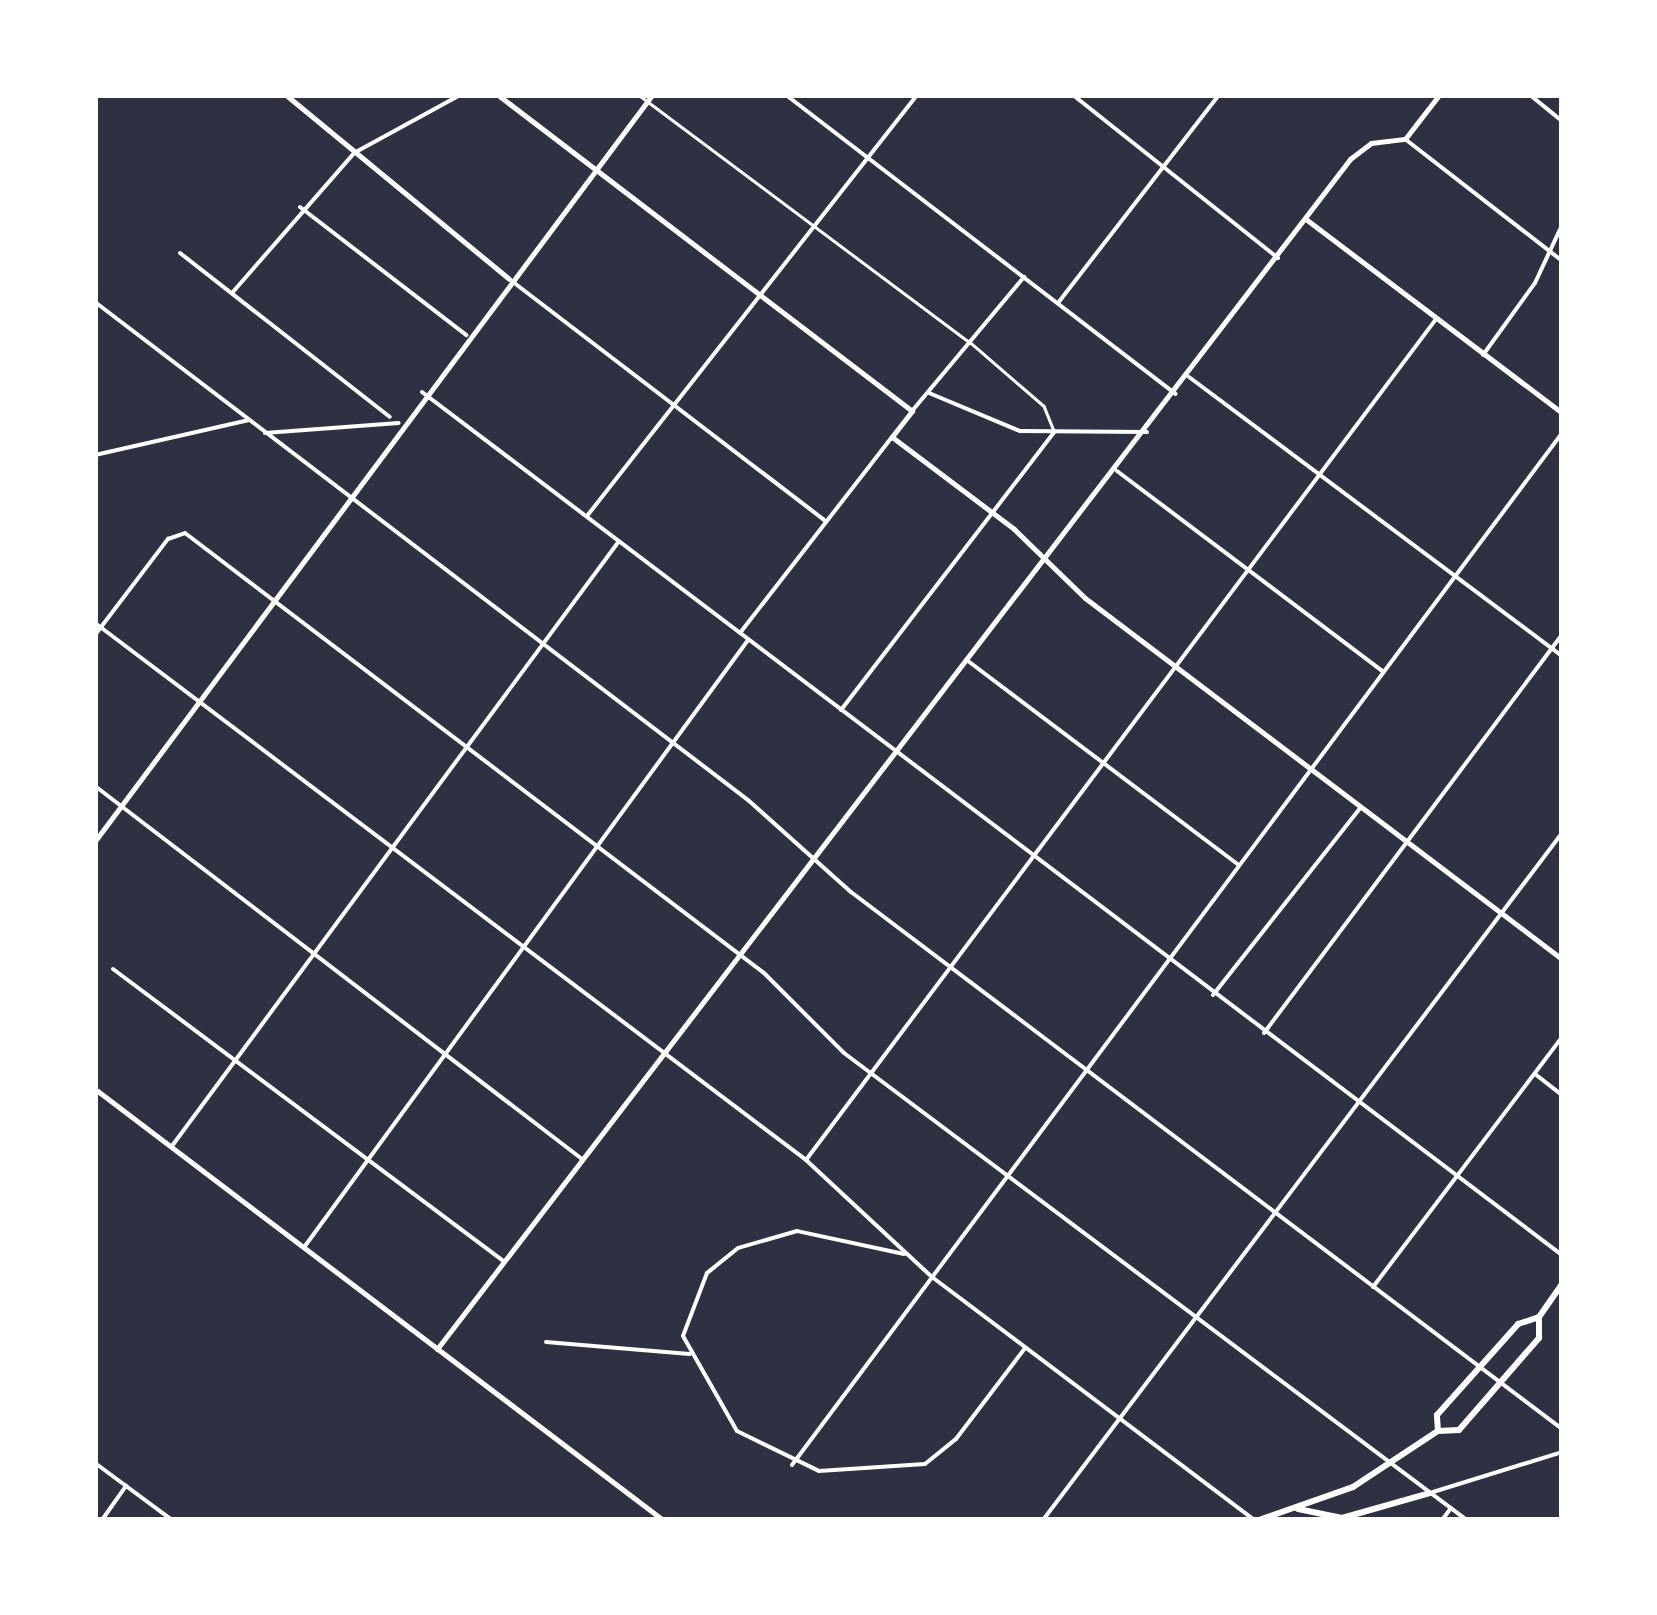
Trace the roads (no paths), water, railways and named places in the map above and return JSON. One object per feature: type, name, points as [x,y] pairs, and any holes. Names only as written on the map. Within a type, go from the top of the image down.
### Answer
[{"type":"main road","points":[[1257,1520],[1297,1509],[1393,1465],[1438,1432],[1459,1430],[1504,1384],[1539,1338],[1539,1317],[1562,1284]]},
{"type":"main road","points":[[1438,1432],[1437,1415],[1518,1324],[1539,1317]]},
{"type":"main road","points":[[1297,1509],[1342,1518],[1430,1493]]},
{"type":"street","points":[[286,95],[509,279],[826,521]]},
{"type":"street","points":[[232,293],[300,208],[354,153],[460,95]]},
{"type":"street","points":[[498,95],[912,411]]},
{"type":"street","points":[[786,95],[1176,394]]},
{"type":"street","points":[[586,517],[812,224],[918,95]]},
{"type":"street","points":[[1073,95],[1278,258]]},
{"type":"street","points":[[1058,303],[1219,95]]},
{"type":"street","points":[[438,1348],[814,856],[1147,432],[1358,150],[1405,139],[1439,95]]},
{"type":"street","points":[[1530,95],[1562,121]]},
{"type":"street","points":[[95,842],[422,392],[649,98]]},
{"type":"street","points":[[1405,139],[1562,261]]},
{"type":"street","points":[[300,208],[466,336]]},
{"type":"street","points":[[1308,220],[1562,413]]},
{"type":"street","points":[[1483,355],[1562,225]]},
{"type":"street","points":[[180,254],[399,424]]},
{"type":"street","points":[[740,633],[892,436],[1024,277]]},
{"type":"street","points":[[95,302],[673,744],[950,966],[1562,1429]]},
{"type":"street","points":[[806,1160],[1436,319]]},
{"type":"street","points":[[1189,377],[1562,656]]},
{"type":"street","points":[[422,392],[1167,961],[1562,1256]]},
{"type":"street","points":[[929,394],[1000,426],[1054,432],[1147,432]]},
{"type":"street","points":[[265,433],[390,417]]},
{"type":"street","points":[[95,456],[249,420]]},
{"type":"street","points":[[840,710],[1054,432]]},
{"type":"street","points":[[792,1466],[1562,432]]},
{"type":"street","points":[[892,436],[994,512],[1176,667],[1562,960]]},
{"type":"street","points":[[1117,471],[1382,672]]},
{"type":"street","points":[[95,635],[98,626],[180,532],[738,956],[869,1072],[1466,1520]]},
{"type":"street","points":[[172,1146],[618,540]]},
{"type":"street","points":[[98,626],[389,852],[660,1056],[806,1160],[932,1277],[1257,1520]]},
{"type":"street","points":[[1264,1033],[1562,634]]},
{"type":"street","points":[[304,1247],[748,640]]},
{"type":"street","points":[[968,661],[1239,865]]},
{"type":"street","points":[[95,786],[582,1159]]},
{"type":"street","points":[[1213,995],[1361,807]]},
{"type":"street","points":[[1044,1520],[1562,833]]},
{"type":"street","points":[[112,969],[504,1262]]},
{"type":"street","points":[[1373,1287],[1562,1037]]},
{"type":"street","points":[[1534,1074],[1562,1095]]},
{"type":"street","points":[[96,1091],[662,1520]]},
{"type":"street","points":[[908,1255],[818,1232],[738,1248],[690,1302],[690,1354],[738,1431],[792,1466],[859,1474],[925,1464],[956,1439],[1026,1348]]},
{"type":"street","points":[[546,1342],[690,1354]]},
{"type":"street","points":[[1430,1493],[1562,1452]]},
{"type":"street","points":[[95,1462],[172,1520]]},
{"type":"street","points":[[102,1520],[126,1486]]},
{"type":"street","points":[[1442,1520],[1451,1508]]},
{"type":"lane","points":[[639,95],[649,98],[971,343],[1044,406],[1054,432]]}]
